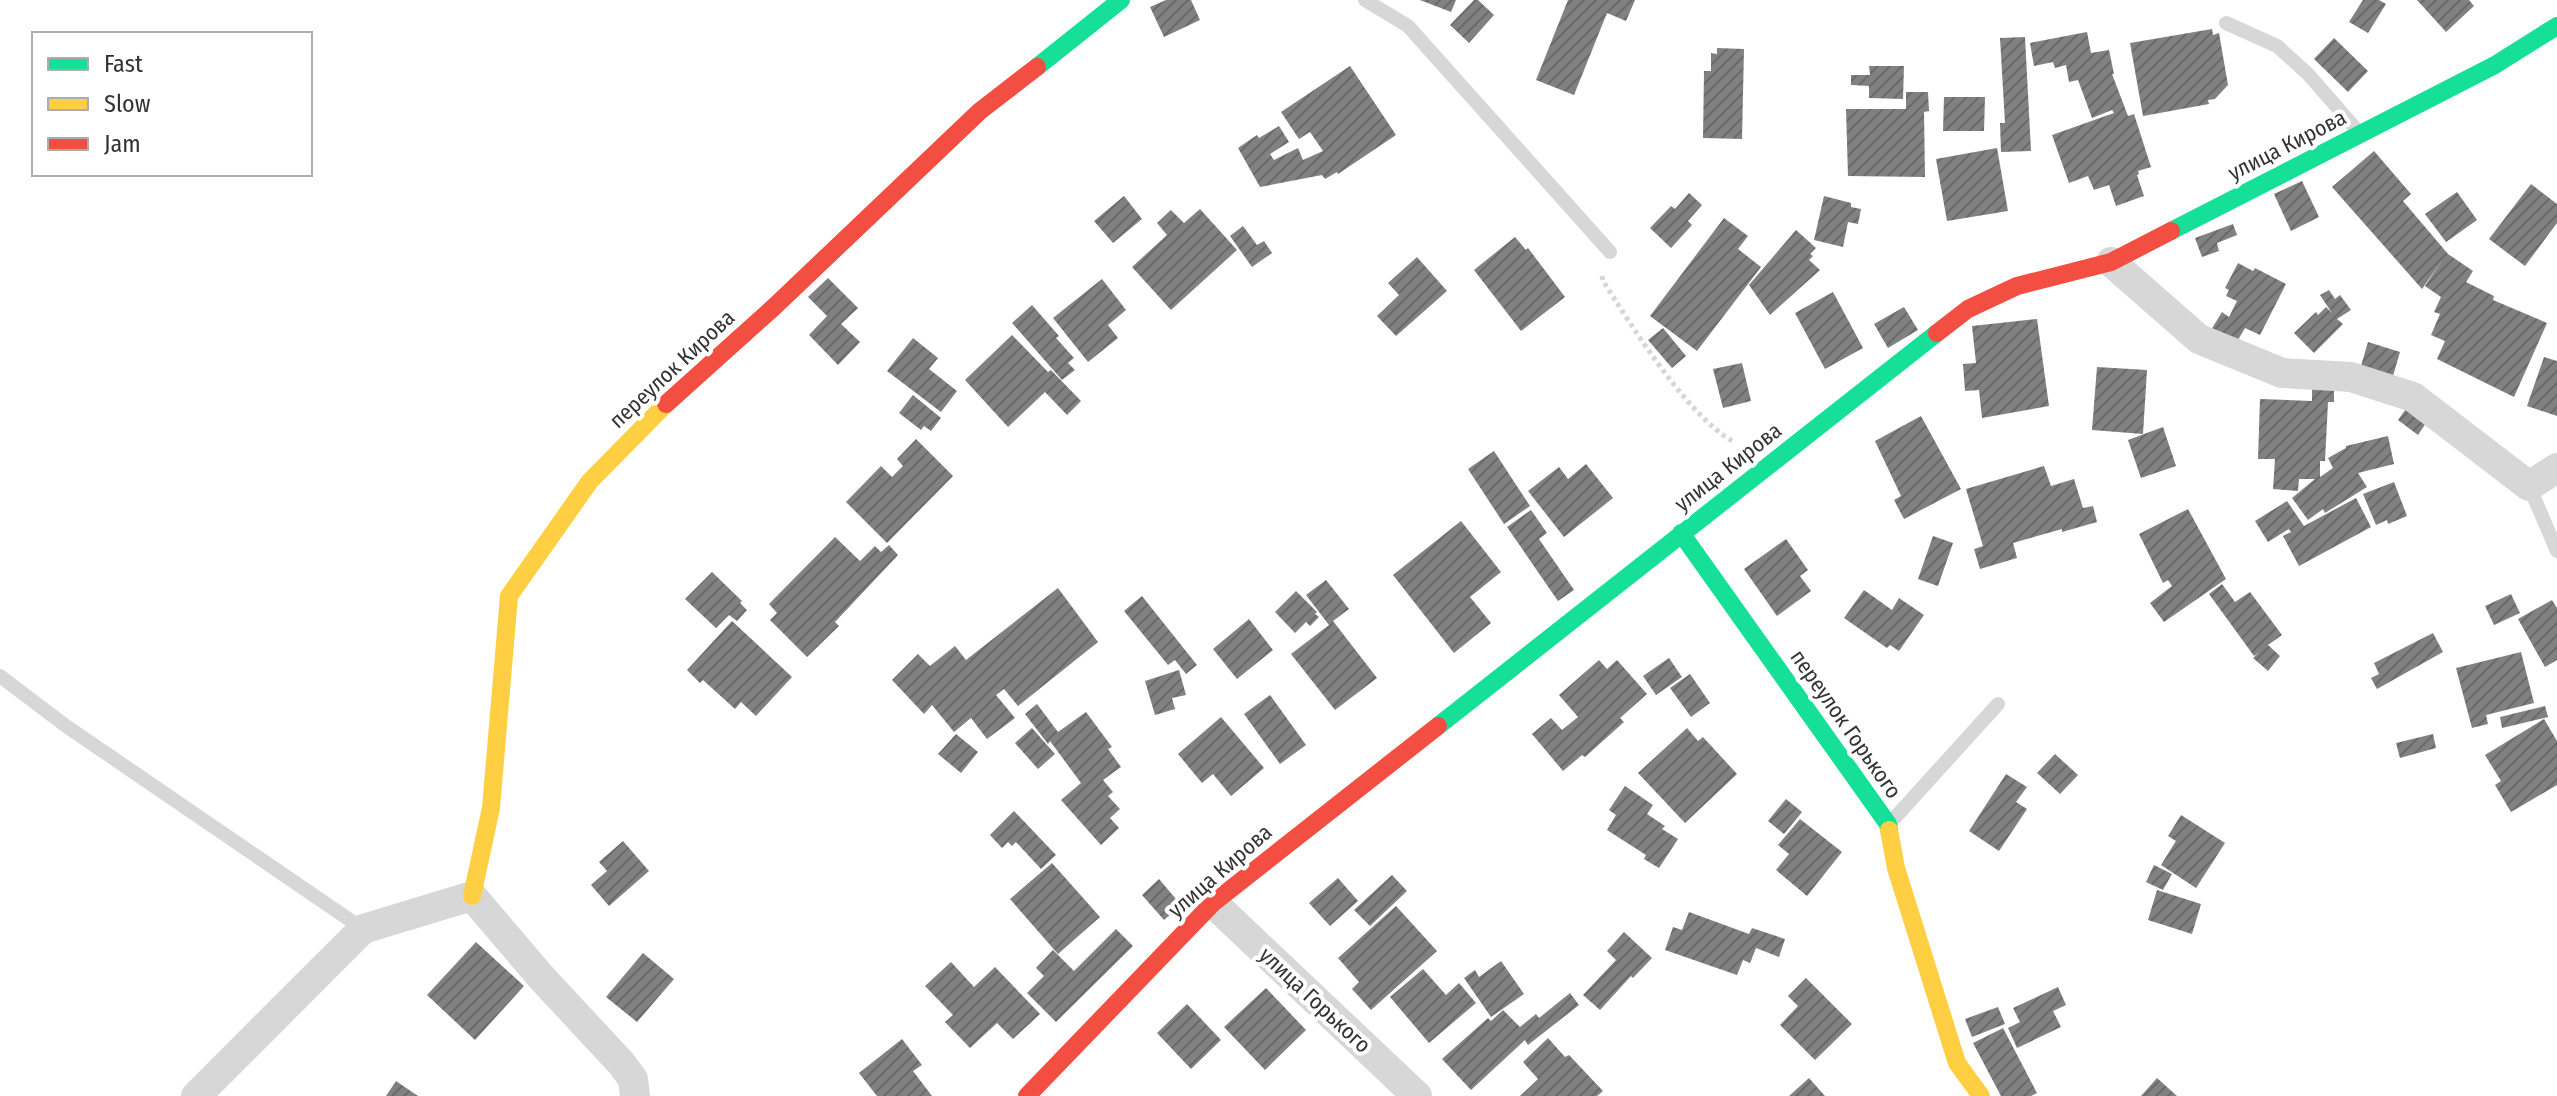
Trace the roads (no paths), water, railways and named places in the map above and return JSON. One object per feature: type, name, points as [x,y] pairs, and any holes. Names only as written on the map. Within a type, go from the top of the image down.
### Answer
[{"type":"street","name":"переулок Кирова","points":[[472,896],[491,808],[509,596],[590,481],[659,410],[774,307],[980,111],[1121,0]]},
{"type":"street","name":"улица Кирова","points":[[1027,1096],[1213,903],[1968,309],[2017,286],[2111,262],[2495,65],[2557,26]]},
{"type":"street","points":[[2111,262],[2199,339],[2282,373],[2351,377],[2413,397],[2529,486],[2557,468]]},
{"type":"street","name":"переулок Горького","points":[[1681,533],[1888,824],[1896,868],[1957,1063],[1981,1096]]},
{"type":"street","points":[[196,1096],[363,929],[472,896],[541,977],[621,1063],[633,1079],[635,1096]]},
{"type":"street","name":"улица Горького","points":[[1213,903],[1417,1096]]},
{"type":"lane","points":[[1365,0],[1408,26],[1610,252]]},
{"type":"lane","points":[[2226,23],[2277,46],[2308,74],[2361,134]]},
{"type":"lane","points":[[2529,486],[2557,551]]},
{"type":"lane","points":[[0,676],[66,726],[363,929]]},
{"type":"lane","points":[[1888,824],[1998,704]]}]
